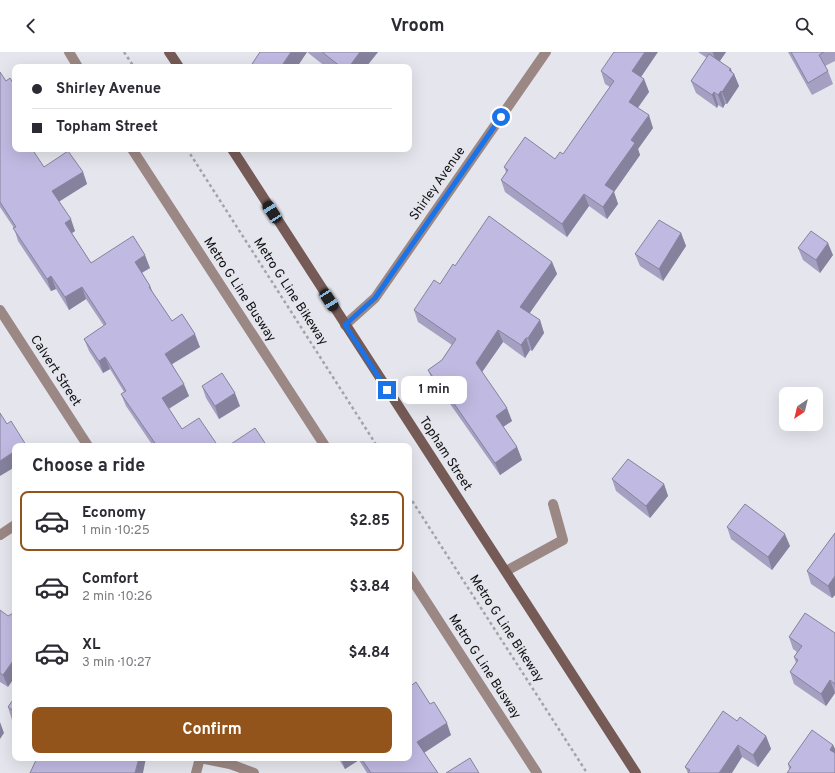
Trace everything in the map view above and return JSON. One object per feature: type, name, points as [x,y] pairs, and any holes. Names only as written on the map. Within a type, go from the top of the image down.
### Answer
[{"type":"main road","points":[[169,52],[177,64]]},
{"type":"main road","name":"Topham Street","points":[[234,152],[636,773]]},
{"type":"street","points":[[69,52],[76,64]]},
{"type":"street","name":"Shirley Avenue","points":[[345,325],[375,298],[546,52]]},
{"type":"street","name":"Metro G Line Busway","points":[[134,152],[323,443]]},
{"type":"street","name":"Calvert Street","points":[[0,310],[86,443]]},
{"type":"street","points":[[506,571],[563,540],[553,504]]},
{"type":"street","points":[[0,535],[12,527]]},
{"type":"street","name":"Metro G Line Busway","points":[[412,581],[538,773]]},
{"type":"street","points":[[196,773],[199,761]]},
{"type":"street","points":[[215,761],[230,764],[254,773]]},
{"type":"path","points":[[124,52],[132,64]]},
{"type":"path","name":"Metro G Line Bikeway","points":[[188,152],[375,443]]},
{"type":"path","name":"Metro G Line Bikeway","points":[[412,501],[587,773]]},
{"type":"building","points":[[260,52],[291,52],[283,64],[252,64]]},
{"type":"building","points":[[322,52],[360,52],[351,64],[337,64]]},
{"type":"building","points":[[614,52],[645,52],[632,71],[644,79],[629,102],[649,115],[631,140],[635,143],[605,185],[614,191],[603,207],[584,194],[562,224],[501,180],[508,170],[504,167],[525,137],[555,159],[560,152],[563,154],[614,81],[601,71]]},
{"type":"building","points":[[791,52],[824,52],[819,55],[828,71],[808,83]]},
{"type":"building","points":[[709,54],[731,69],[729,70],[734,74],[722,92],[721,91],[718,95],[714,92],[712,95],[691,81]]},
{"type":"building","points":[[0,72],[6,81],[10,78],[12,81],[12,152],[34,152],[44,167],[69,152],[83,172],[52,191],[71,219],[65,223],[91,263],[133,236],[145,255],[135,262],[150,286],[149,287],[172,321],[182,314],[195,334],[165,354],[184,384],[162,398],[182,429],[199,418],[216,443],[155,443],[121,394],[126,391],[105,357],[99,361],[84,339],[106,324],[82,287],[65,297],[51,276],[47,279],[13,228],[16,227],[0,202]]},
{"type":"building","points":[[489,216],[552,262],[520,307],[540,320],[528,338],[526,338],[521,345],[498,330],[476,363],[507,408],[496,416],[517,447],[495,463],[444,389],[442,390],[428,370],[442,360],[456,339],[414,310],[434,280],[440,284],[453,264],[455,266]]},
{"type":"building","points":[[659,220],[681,233],[659,269],[635,254]]},
{"type":"building","points":[[811,231],[828,243],[816,260],[798,248]]},
{"type":"building","points":[[222,373],[235,393],[215,406],[202,386]]},
{"type":"building","points":[[0,413],[7,424],[11,421],[25,443],[12,443],[12,453],[0,461]]},
{"type":"building","points":[[255,428],[265,443],[232,443]]},
{"type":"building","points":[[628,459],[664,484],[646,506],[612,479]]},
{"type":"building","points":[[745,504],[785,534],[768,557],[727,527]]},
{"type":"building","points":[[835,533],[835,576],[828,586],[807,571]]},
{"type":"building","points":[[0,610],[8,616],[12,614],[12,662],[3,675],[0,673]]},
{"type":"building","points":[[805,613],[835,633],[835,684],[830,680],[821,694],[790,672],[798,660],[794,657],[802,646],[789,637]]},
{"type":"building","points":[[416,682],[430,704],[434,702],[447,723],[417,742],[438,773],[371,773],[363,761],[412,761],[412,685]]},
{"type":"building","points":[[12,701],[12,710],[8,707]]},
{"type":"building","points":[[723,711],[737,721],[740,717],[766,736],[753,755],[738,745],[719,773],[688,773],[690,770],[685,767]]},
{"type":"building","points":[[812,730],[833,745],[830,750],[835,753],[835,773],[787,773],[791,767],[788,764]]},
{"type":"building","points":[[470,758],[479,773],[446,773]]},
{"type":"building","points":[[36,761],[138,761],[135,773],[30,773]]},
{"type":"route","points":[[387,390],[345,325],[375,298],[501,117]]}]
